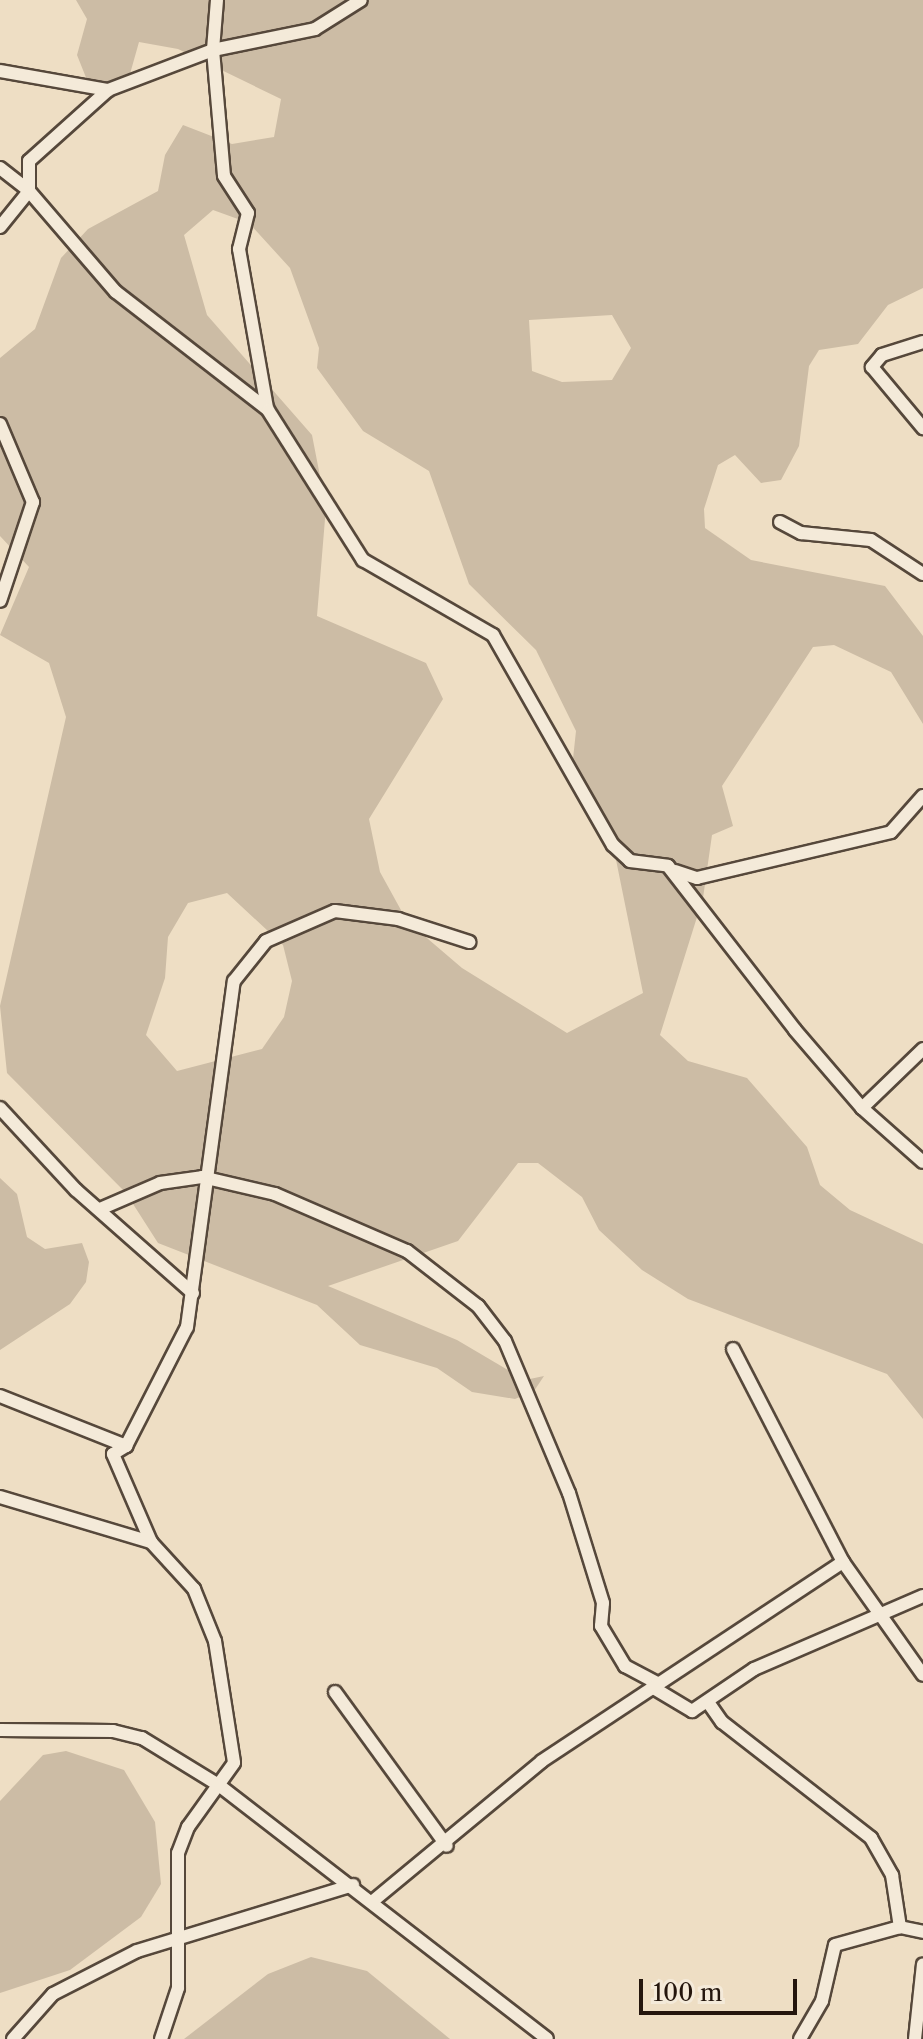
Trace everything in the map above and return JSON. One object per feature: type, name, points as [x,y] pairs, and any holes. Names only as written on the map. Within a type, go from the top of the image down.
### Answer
[{"type":"street","points":[[217,0],[213,50],[224,176],[248,213],[239,249],[268,410]]},
{"type":"street","points":[[0,227],[29,191],[29,161],[108,90],[213,50],[315,29],[361,0]]},
{"type":"street","points":[[0,71],[108,90]]},
{"type":"street","points":[[0,168],[29,191],[116,292],[268,410],[363,560],[493,635],[613,845],[630,861],[668,866],[697,878],[891,832],[923,796]]},
{"type":"street","points":[[923,342],[882,355],[872,367],[923,428]]},
{"type":"street","points":[[0,424],[33,502],[0,601]]},
{"type":"street","points":[[780,522],[801,533],[871,540],[923,574]]},
{"type":"street","points":[[668,866],[862,1108],[923,1162]]},
{"type":"street","points":[[161,2039],[178,1988],[181,1940],[178,1853],[188,1827],[234,1763],[215,1641],[194,1589],[151,1542],[113,1454],[126,1446],[179,1351],[193,1293],[202,1177],[229,999],[248,955],[312,916],[335,911],[398,919],[469,942]]},
{"type":"street","points":[[862,1108],[923,1049]]},
{"type":"street","points":[[0,1108],[100,1209],[193,1293]]},
{"type":"street","points":[[100,1209],[160,1183],[202,1177],[275,1194],[375,1234],[478,1306],[505,1341],[569,1493],[603,1603],[601,1626],[625,1666],[692,1711],[710,1705],[742,1675],[923,1596]]},
{"type":"street","points":[[733,1349],[843,1562],[923,1675]]},
{"type":"street","points":[[0,1396],[126,1446]]},
{"type":"street","points":[[0,1497],[151,1542]]},
{"type":"street","points":[[373,1901],[447,1846],[542,1761],[843,1562]]},
{"type":"street","points":[[335,1692],[447,1846]]},
{"type":"street","points":[[710,1705],[722,1722],[871,1838],[892,1875],[900,1927]]},
{"type":"street","points":[[0,1730],[129,1734],[220,1786],[353,1885],[547,2039]]},
{"type":"street","points":[[13,2039],[66,1985],[137,1951],[353,1885]]},
{"type":"street","points":[[800,2039],[822,2001],[835,1945],[900,1927],[923,1932]]},
{"type":"street","points":[[915,2039],[923,1964]]},
{"type":"shaded area","points":[[76,0],[923,0],[923,288],[888,305],[858,344],[819,350],[809,366],[799,446],[781,480],[761,483],[735,455],[718,465],[704,509],[705,528],[751,560],[885,586],[923,636],[923,724],[891,672],[834,645],[813,647],[722,786],[733,826],[712,835],[703,898],[660,1035],[688,1061],[747,1078],[807,1147],[820,1185],[850,1210],[923,1244],[923,1419],[887,1374],[688,1299],[642,1270],[599,1230],[582,1197],[538,1163],[518,1163],[458,1241],[328,1286],[457,1340],[525,1380],[544,1376],[534,1391],[515,1399],[472,1392],[437,1368],[360,1345],[317,1305],[158,1243],[126,1193],[7,1073],[0,1006],[66,717],[49,663],[0,635],[29,567],[0,536],[0,358],[35,329],[61,258],[88,229],[158,191],[165,155],[183,125],[232,144],[274,137],[281,99],[178,49],[139,42],[128,81],[95,100],[77,55],[87,19]],"holes":[[[213,210],[249,223],[290,268],[319,348],[317,368],[363,431],[429,471],[469,584],[536,650],[576,731],[572,768],[613,845],[643,993],[567,1033],[462,968],[407,921],[380,872],[369,819],[443,699],[426,663],[317,616],[326,507],[312,435],[207,315],[184,235]],[[612,315],[631,348],[612,380],[562,382],[532,371],[529,320]],[[227,893],[283,945],[292,981],[284,1017],[262,1049],[177,1071],[146,1035],[165,978],[168,937],[188,903]]]},
{"type":"shaded area","points":[[0,1178],[17,1194],[27,1237],[45,1249],[82,1243],[89,1262],[86,1282],[70,1304],[0,1350]]},
{"type":"shaded area","points":[[66,1751],[124,1770],[155,1822],[161,1884],[141,1917],[70,1970],[0,1993],[0,1801],[43,1755]]},
{"type":"shaded area","points":[[311,1957],[367,1971],[450,2039],[184,2039],[268,1974]]}]
